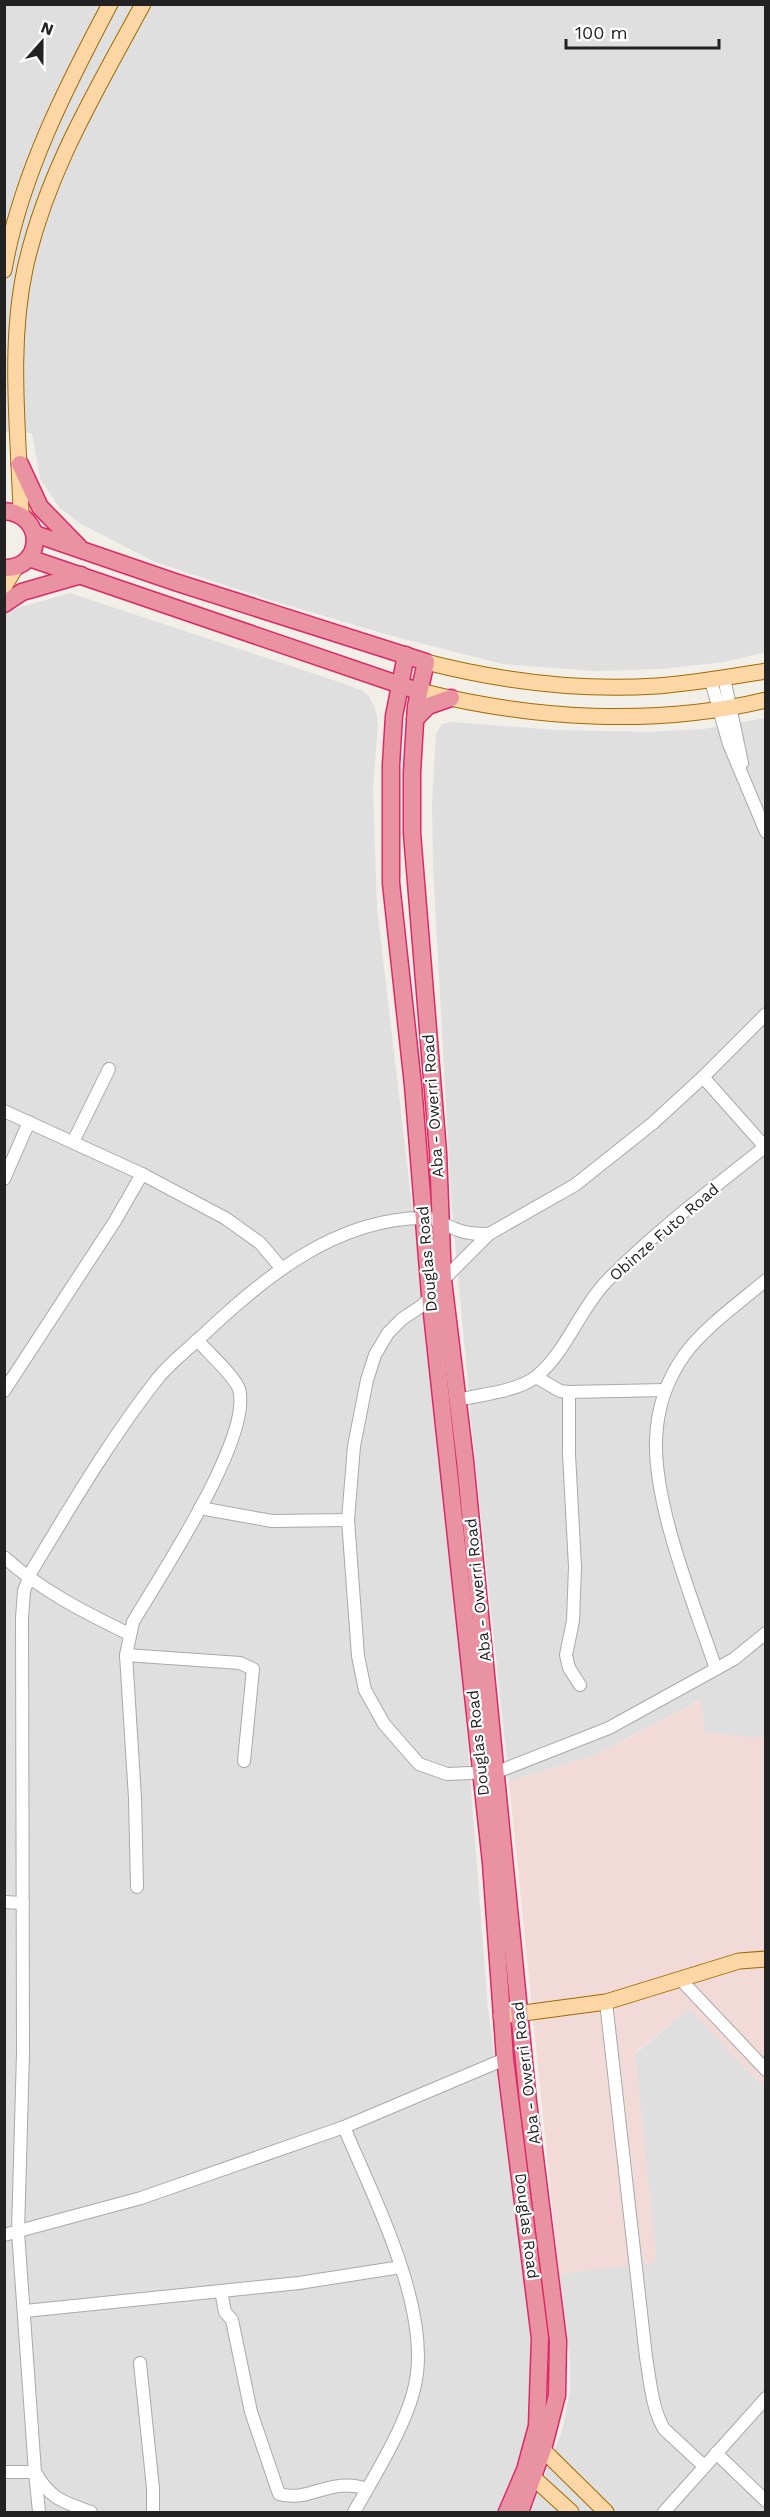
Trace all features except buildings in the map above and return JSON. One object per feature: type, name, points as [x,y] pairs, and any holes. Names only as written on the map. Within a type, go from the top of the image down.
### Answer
[{"type":"highway","points":[[20,464],[40,507],[82,550]]},
{"type":"highway","points":[[13,513],[27,520],[35,534],[34,550],[17,564]]},
{"type":"highway","points":[[35,534],[175,582],[426,662]]},
{"type":"highway","points":[[17,564],[81,575],[420,691]]},
{"type":"highway","points":[[4,604],[22,592],[81,575]]},
{"type":"highway","points":[[167,606],[175,582]]},
{"type":"highway","points":[[394,716],[406,655]]},
{"type":"highway","name":"Aba - Owerri Road","points":[[426,662],[415,719],[412,833],[438,1152],[432,1219],[443,1280],[458,1400],[489,1773],[551,2277],[559,2368],[557,2396],[538,2445]]},
{"type":"highway","points":[[372,676],[386,687],[394,716]]},
{"type":"highway","points":[[415,719],[428,706],[451,698]]},
{"type":"highway","name":"Douglas Road","points":[[394,716],[391,765],[391,883],[432,1219],[430,1295],[489,1773],[491,1863],[501,2016],[538,2308],[541,2369],[538,2445],[529,2473],[507,2512]]},
{"type":"highway","points":[[533,2281],[551,2277]]},
{"type":"highway","points":[[520,2512],[529,2473]]},
{"type":"main road","points":[[4,270],[14,227],[40,152],[110,4]]},
{"type":"main road","points":[[13,513],[20,464],[16,415],[20,308],[25,271],[36,227],[64,152],[143,4]]},
{"type":"main road","points":[[4,588],[17,564]]},
{"type":"main road","points":[[426,662],[490,677],[551,684],[655,686],[765,671]]},
{"type":"main road","points":[[420,691],[543,712],[597,715],[637,716],[724,708],[765,700]]},
{"type":"main road","points":[[501,2016],[606,2002],[739,1961],[765,1959]]},
{"type":"main road","points":[[538,2445],[606,2512]]},
{"type":"main road","points":[[529,2473],[571,2512]]},
{"type":"street","points":[[717,679],[746,785],[765,832]]},
{"type":"street","points":[[765,1014],[703,1077],[652,1124],[575,1185],[489,1234],[443,1280],[423,1305],[402,1319],[388,1333],[375,1355],[367,1380],[354,1446],[348,1520],[358,1656],[365,1690],[384,1724],[419,1764],[447,1774],[489,1773],[609,1728],[734,1659],[765,1634]]},
{"type":"street","points":[[73,1142],[109,1069]]},
{"type":"street","points":[[703,1077],[765,1147]]},
{"type":"street","points":[[4,1110],[142,1174],[243,1229],[260,1243],[282,1269]]},
{"type":"street","points":[[4,1179],[29,1122]]},
{"type":"street","name":"Obinze Futo Road","points":[[536,1377],[604,1284],[649,1241],[765,1147]]},
{"type":"street","points":[[4,1391],[115,1221],[142,1174]]},
{"type":"street","points":[[39,2512],[18,2232],[23,2053],[22,1617],[28,1579],[106,1450],[160,1377],[234,1306],[282,1269],[304,1253],[352,1231],[432,1219],[457,1230],[473,1234],[489,1234]]},
{"type":"street","points":[[716,1669],[687,1585],[657,1474],[656,1438],[665,1390],[686,1352],[765,1280]]},
{"type":"street","points":[[137,1887],[135,1798],[126,1655],[129,1634],[133,1622],[218,1474],[241,1412],[239,1387],[197,1340]]},
{"type":"street","points":[[458,1400],[515,1386],[536,1377],[561,1391],[569,1392],[665,1390]]},
{"type":"street","points":[[569,1392],[568,1454],[575,1566],[573,1621],[566,1655],[569,1668],[580,1685]]},
{"type":"street","points":[[200,1508],[272,1521],[348,1520]]},
{"type":"street","points":[[4,1557],[28,1579],[77,1609],[129,1634]]},
{"type":"street","points":[[126,1655],[240,1663],[253,1669],[244,1761]]},
{"type":"street","points":[[4,1902],[23,1903]]},
{"type":"street","points":[[680,1979],[765,2070]]},
{"type":"street","points":[[606,2002],[646,2357],[652,2386],[664,2429],[704,2466]]},
{"type":"street","points":[[4,2235],[141,2198],[344,2127],[506,2059]]},
{"type":"street","points":[[344,2127],[401,2267],[416,2328],[418,2356],[416,2383],[410,2404],[354,2512]]},
{"type":"street","points":[[25,2311],[299,2283],[401,2267]]},
{"type":"street","points":[[221,2291],[225,2312],[231,2320],[251,2412],[279,2494],[291,2498],[342,2483],[352,2483],[367,2489]]},
{"type":"street","points":[[140,2363],[153,2488],[153,2512]]},
{"type":"street","points":[[664,2512],[765,2398]]},
{"type":"street","points":[[716,2453],[765,2501]]},
{"type":"street","points":[[4,2472],[35,2472]]},
{"type":"street","points":[[35,2472],[44,2489],[58,2500],[91,2512]]},
{"type":"shaded area","points":[[5,5],[765,5],[765,652],[725,662],[661,669],[594,671],[503,664],[392,636],[270,600],[155,562],[81,524],[59,507],[40,479],[32,433],[5,432]]},
{"type":"shaded area","points":[[70,593],[361,690],[369,696],[375,708],[378,722],[373,789],[377,908],[430,1359],[463,1684],[488,2008],[533,2345],[533,2393],[529,2422],[522,2451],[498,2512],[5,2512],[4,612]]},
{"type":"shaded area","points":[[765,718],[765,1738],[705,1733],[700,1700],[594,1756],[509,1781],[473,1440],[451,1198],[433,867],[432,803],[436,734],[442,724],[452,722],[556,730],[650,732],[703,729]]},
{"type":"shaded area","points":[[701,1700],[705,1733],[765,1738],[765,2088],[689,2009],[635,2053],[657,2262],[559,2274],[509,1781],[594,1756]]},
{"type":"shaded area","points":[[689,2009],[765,2088],[765,2512],[531,2512],[562,2431],[570,2390],[570,2362],[559,2274],[656,2261],[635,2054]]}]
